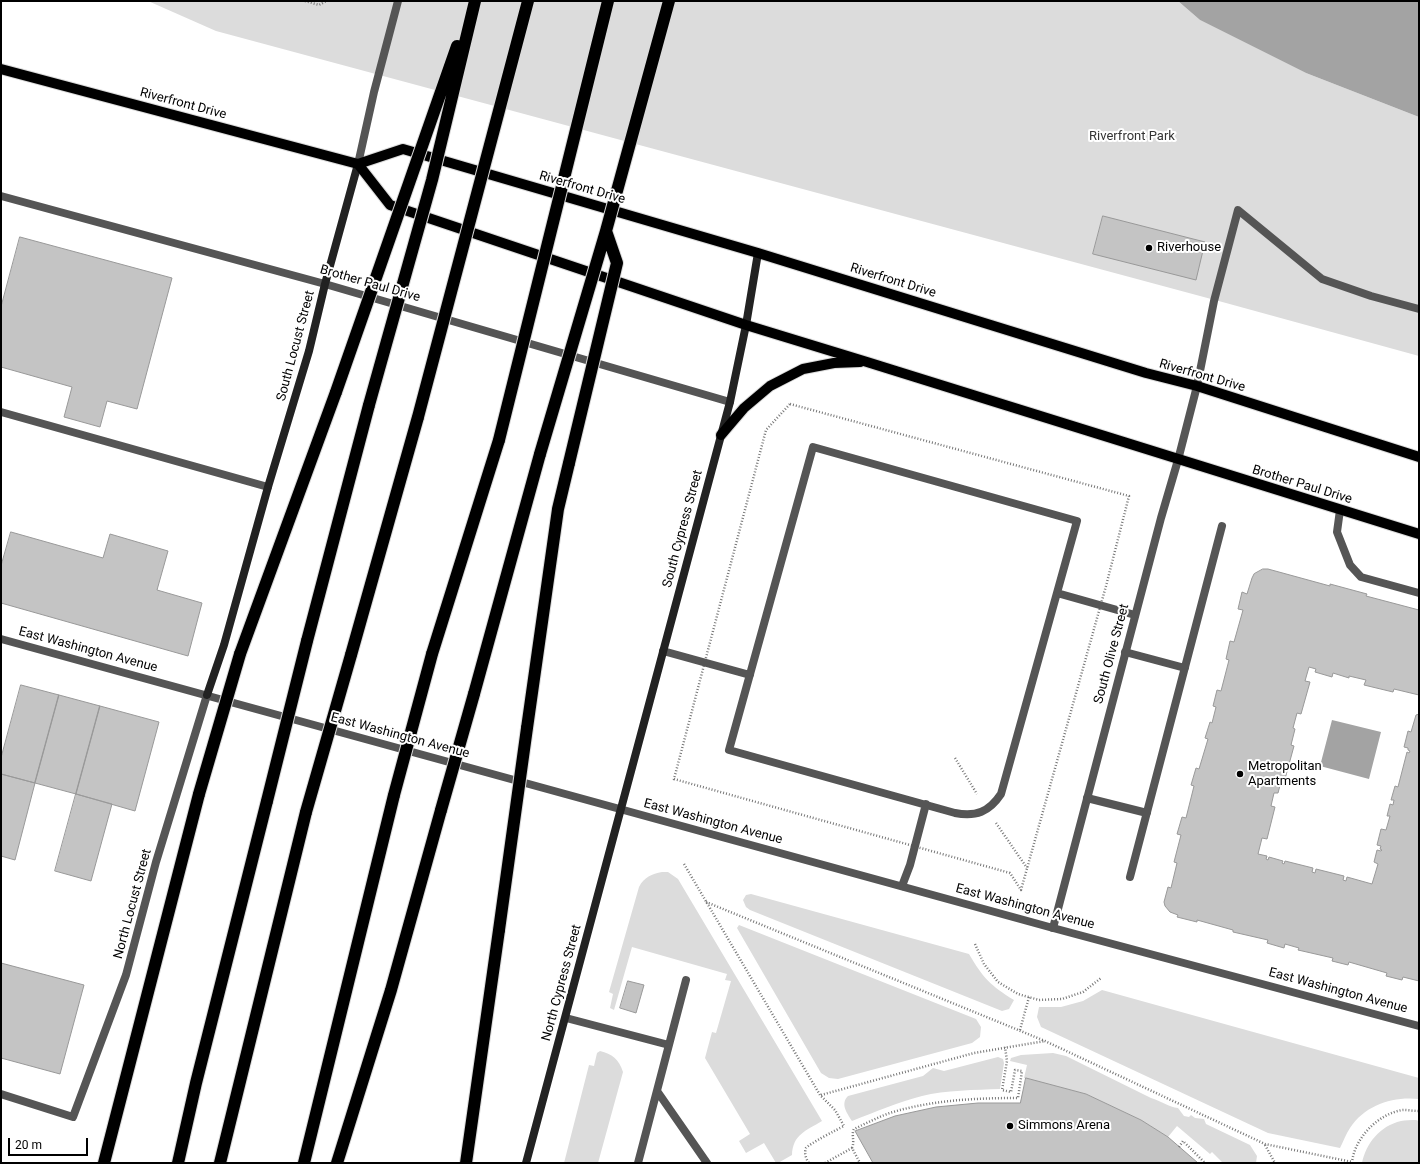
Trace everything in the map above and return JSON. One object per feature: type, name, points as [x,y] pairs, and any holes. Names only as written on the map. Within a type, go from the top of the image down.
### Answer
[{"type":"highway","points":[[104,1163],[199,794],[240,654],[336,392],[474,1]]},
{"type":"highway","points":[[178,1163],[196,1083],[307,641],[369,405],[432,180],[474,1]]},
{"type":"highway","points":[[220,1163],[306,812],[352,655],[418,417],[528,1]]},
{"type":"highway","points":[[304,1163],[394,795],[432,654],[499,440],[608,1]]},
{"type":"highway","points":[[337,1163],[391,990],[540,454],[606,231],[668,1]]},
{"type":"highway","points":[[466,1163],[558,509],[617,263],[606,231]]},
{"type":"main road","name":"Riverfront Drive","points":[[1,69],[358,164],[403,149],[758,253],[1139,371],[1197,386],[1419,457]]},
{"type":"main road","name":"South Locust Street","points":[[207,695],[224,645],[268,487],[309,351],[325,284],[358,164]]},
{"type":"main road","points":[[358,164],[390,206],[746,325],[1178,460]]},
{"type":"main road","name":"South Cypress Street","points":[[622,810],[663,651],[722,435],[746,325],[758,253]]},
{"type":"main road","points":[[722,435],[744,408],[770,386],[783,379],[803,369],[834,363],[867,362]]},
{"type":"main road","name":"Brother Paul Drive","points":[[1178,460],[1419,534]]},
{"type":"main road","name":"North Cypress Street","points":[[526,1163],[622,810]]},
{"type":"street","name":"South Locust Street","points":[[358,164],[374,92],[398,1]]},
{"type":"street","name":"Brother Paul Drive","points":[[1,196],[325,284],[730,402]]},
{"type":"street","name":"South Olive Street","points":[[1053,928],[1160,518],[1178,460],[1197,386],[1214,301],[1238,210],[1322,279],[1371,296],[1419,309]]},
{"type":"street","points":[[1,412],[268,487]]},
{"type":"street","points":[[813,447],[1077,521],[1057,593],[1001,794],[995,803],[976,814],[966,815],[729,750],[813,447]]},
{"type":"street","points":[[1340,510],[1337,532],[1350,565],[1355,571],[1361,576],[1419,593]]},
{"type":"street","points":[[1130,876],[1222,526]]},
{"type":"street","points":[[1057,593],[1135,615]]},
{"type":"street","name":"East Washington Avenue","points":[[1,639],[1053,928],[1419,1026]]},
{"type":"street","points":[[663,651],[750,675]]},
{"type":"street","points":[[1125,652],[1185,668]]},
{"type":"street","name":"North Locust Street","points":[[1,1094],[73,1117],[126,975],[156,862],[207,695]]},
{"type":"street","points":[[1087,798],[1147,813]]},
{"type":"street","points":[[902,886],[915,846],[926,804]]},
{"type":"street","points":[[638,1163],[686,980]]},
{"type":"street","points":[[566,1018],[669,1045]]},
{"type":"street","points":[[657,1091],[707,1163]]},
{"type":"path","points":[[305,1],[319,5],[326,1]]},
{"type":"path","points":[[790,404],[1129,496],[1021,890],[1010,872],[674,779],[705,663],[766,430],[790,404]]},
{"type":"path","points":[[684,864],[820,1095],[835,1110],[844,1126],[808,1146],[805,1153],[808,1163]]},
{"type":"path","points":[[706,902],[1020,1030],[1265,1144],[1352,1162],[1352,1155],[1363,1134],[1381,1118],[1403,1110],[1419,1111]]},
{"type":"path","points":[[975,944],[984,964],[998,982],[1018,994],[1039,1000],[1062,999],[1083,992],[1101,978]]},
{"type":"path","points":[[1020,1030],[1028,997]]},
{"type":"path","points":[[820,1095],[974,1053],[1045,1041]]},
{"type":"path","points":[[825,1163],[852,1148],[854,1144],[854,1129],[893,1112],[934,1103],[976,1098],[1018,1098],[1022,1071],[1015,1070],[1011,1092],[1002,1090],[1007,1061],[1005,1048]]},
{"type":"path","points":[[1179,1147],[1183,1141],[1205,1163]]},
{"type":"path","points":[[1265,1144],[1275,1163]]},
{"type":"path","points":[[852,1148],[860,1163]]},
{"type":"green space","name":"Riverfront Park","points":[[148,1],[1178,1],[1200,20],[1306,73],[1419,117],[1419,356],[216,31]]},
{"type":"green space","points":[[662,872],[668,872],[678,879],[822,1121],[801,1134],[795,1142],[792,1155],[778,1163],[776,1163],[764,1143],[746,1153],[739,1141],[750,1134],[705,1058],[712,1032],[716,1033],[731,981],[725,980],[727,974],[632,947],[614,1010],[610,1008],[613,994],[609,992],[639,887],[649,876]]},
{"type":"green space","points":[[751,894],[969,954],[988,981],[1014,1000],[1009,1009],[1002,1011],[750,910],[746,907],[743,900],[746,895]]},
{"type":"green space","points":[[739,925],[976,1019],[981,1027],[980,1037],[972,1043],[838,1079],[829,1078],[821,1073],[737,928]]},
{"type":"green space","points":[[1102,990],[1419,1078],[1419,1099],[1409,1098],[1390,1101],[1380,1104],[1363,1113],[1349,1130],[1340,1148],[1268,1133],[1041,1027],[1037,1017],[1039,1007],[1061,1007],[1083,1001]]},
{"type":"green space","points":[[600,1051],[617,1060],[623,1072],[598,1163],[564,1163],[589,1065],[594,1066],[597,1053]]},
{"type":"green space","points":[[1053,1053],[1066,1056],[1151,1098],[1178,1108],[1184,1116],[1189,1117],[1191,1115],[1195,1118],[1204,1119],[1206,1124],[1250,1145],[1257,1156],[1256,1163],[1223,1163],[1212,1152],[1210,1154],[1177,1126],[1168,1137],[1141,1120],[1086,1094],[1024,1078],[1027,1065],[1010,1061],[1011,1058],[1021,1055]]},
{"type":"green space","points":[[998,1057],[1003,1059],[1004,1063],[1000,1089],[931,1094],[895,1104],[852,1121],[844,1105],[848,1096],[923,1076],[933,1068],[944,1071]]},
{"type":"green space","points":[[1406,1120],[1419,1121],[1419,1163],[1362,1163],[1367,1149],[1380,1131],[1393,1123]]},
{"type":"shaded area","points":[[1178,1],[1419,1],[1419,117],[1306,73],[1200,20]]},
{"type":"shaded area","points":[[1332,720],[1381,732],[1369,779],[1320,766]]},
{"type":"building","name":"Riverhouse","points":[[1103,216],[1205,242],[1196,280],[1093,254]]},
{"type":"building","points":[[20,237],[172,278],[137,409],[107,401],[100,427],[64,417],[72,387],[1,367],[1,307]]},
{"type":"building","points":[[11,532],[103,558],[110,534],[168,551],[157,590],[202,603],[188,656],[1,603],[1,566]]},
{"type":"building","name":"Metropolitan Apartments","points":[[1263,569],[1268,569],[1330,586],[1330,584],[1367,594],[1366,596],[1419,610],[1419,695],[1394,689],[1393,692],[1364,685],[1366,680],[1349,676],[1349,678],[1333,673],[1332,677],[1315,672],[1316,669],[1309,667],[1305,681],[1310,682],[1301,714],[1297,713],[1293,728],[1295,729],[1291,745],[1294,746],[1285,779],[1282,778],[1278,793],[1274,793],[1271,806],[1275,807],[1267,839],[1262,838],[1258,854],[1267,856],[1266,859],[1268,860],[1269,857],[1283,861],[1282,863],[1284,864],[1285,861],[1313,868],[1312,872],[1315,873],[1316,869],[1344,876],[1343,880],[1346,881],[1347,877],[1372,884],[1378,864],[1374,862],[1377,850],[1382,850],[1380,849],[1381,846],[1377,845],[1381,829],[1386,830],[1390,816],[1387,816],[1390,804],[1393,805],[1394,800],[1391,800],[1395,786],[1398,787],[1407,752],[1409,753],[1410,751],[1408,748],[1404,747],[1408,731],[1411,732],[1416,715],[1419,714],[1419,981],[1403,977],[1402,980],[1386,976],[1387,973],[1349,962],[1348,965],[1332,961],[1333,958],[1298,950],[1299,948],[1285,944],[1284,948],[1267,943],[1268,940],[1233,932],[1233,930],[1197,920],[1197,922],[1177,917],[1178,915],[1170,912],[1165,906],[1164,902],[1168,887],[1171,888],[1177,863],[1174,862],[1181,835],[1177,834],[1182,817],[1186,818],[1194,786],[1191,785],[1196,768],[1199,769],[1208,739],[1205,738],[1210,722],[1212,723],[1216,707],[1213,706],[1217,690],[1221,691],[1229,660],[1226,659],[1230,641],[1234,642],[1243,610],[1238,609],[1242,592],[1247,594],[1254,574]]},
{"type":"building","points":[[21,685],[59,695],[35,783],[1,774],[1,758]]},
{"type":"building","points":[[59,695],[100,706],[76,794],[35,783]]},
{"type":"building","points":[[100,706],[159,722],[135,811],[76,794]]},
{"type":"building","points":[[1,774],[35,783],[15,860],[1,856]]},
{"type":"building","points":[[76,794],[112,804],[91,881],[55,871]]},
{"type":"building","points":[[1,963],[84,985],[60,1074],[1,1058]]},
{"type":"building","points":[[628,981],[644,985],[636,1013],[620,1008]]},
{"type":"building","name":"Simmons Arena","points":[[1026,1078],[1086,1094],[1141,1120],[1168,1137],[1198,1163],[873,1163],[855,1131],[895,1116],[936,1107],[978,1103],[1020,1103]]},
{"type":"place","name":"Riverhouse","points":[[1149,248]]},
{"type":"place","name":"Metropolitan Apartments","points":[[1240,774]]},
{"type":"place","name":"Simmons Arena","points":[[1010,1126]]}]
